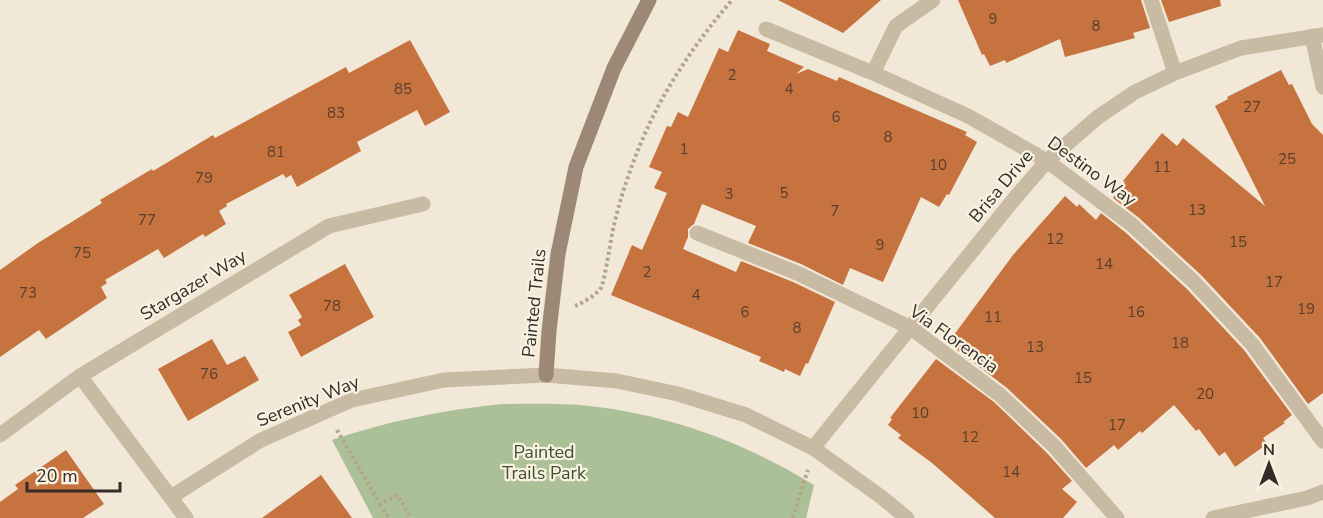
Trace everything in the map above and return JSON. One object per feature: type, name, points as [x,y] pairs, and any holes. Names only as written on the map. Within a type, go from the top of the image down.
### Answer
[{"type":"street","name":"Painted Trails","points":[[649,0],[614,68],[576,167],[558,254],[546,375],[617,381],[678,394],[746,415],[815,449],[907,518]]},
{"type":"street","points":[[873,73],[896,26],[933,0]]},
{"type":"street","points":[[1151,0],[1175,73]]},
{"type":"street","name":"Destino Way","points":[[766,29],[873,73],[968,116],[1047,160],[1131,224],[1194,282],[1252,344],[1323,441]]},
{"type":"street","points":[[1317,36],[1323,87]]},
{"type":"street","name":"Brisa Drive","points":[[815,449],[1047,160],[1098,117],[1135,92],[1175,73],[1241,48],[1317,36]]},
{"type":"street","name":"Stargazer Way","points":[[0,435],[80,376],[329,226],[423,204]]},
{"type":"street","name":"Via Florencia","points":[[697,233],[797,273],[911,328],[1000,395],[1054,446],[1117,518]]},
{"type":"street","name":"Serenity Way","points":[[171,496],[261,440],[352,400],[444,380],[546,375]]},
{"type":"street","points":[[80,376],[186,518]]},
{"type":"street","points":[[1213,518],[1307,498],[1323,492]]},
{"type":"path","points":[[551,311],[577,306],[602,287],[623,192],[644,136],[681,66],[732,0]]},
{"type":"path","points":[[326,412],[389,518]]},
{"type":"path","points":[[793,518],[815,449]]},
{"type":"path","points":[[380,504],[398,495],[411,518]]},
{"type":"green space","name":"Painted Trails Park","points":[[502,404],[557,404],[620,410],[706,433],[762,456],[814,485],[806,518],[373,518],[332,440],[416,417]]},
{"type":"building","points":[[778,0],[881,0],[843,33]]},
{"type":"building","points":[[958,0],[1141,0],[1150,28],[1133,33],[1135,38],[1065,57],[1060,39],[1006,63],[1005,60],[990,66],[984,54],[982,55]]},
{"type":"building","points":[[1161,0],[1220,0],[1221,6],[1169,22]]},
{"type":"building","points":[[738,30],[770,44],[767,51],[804,67],[796,74],[808,69],[837,81],[839,77],[967,132],[965,135],[977,142],[949,195],[947,194],[939,207],[921,197],[883,282],[850,268],[843,285],[801,264],[748,243],[756,226],[702,204],[694,224],[688,229],[688,237],[683,249],[736,272],[741,261],[835,302],[808,364],[806,363],[800,376],[785,369],[784,372],[759,361],[761,357],[611,295],[632,245],[642,250],[667,193],[654,188],[662,172],[649,167],[667,126],[671,127],[678,112],[688,117],[719,48],[728,52]]},
{"type":"building","points":[[410,40],[450,112],[425,126],[417,110],[357,142],[361,151],[297,187],[291,175],[286,178],[283,174],[226,204],[227,206],[219,211],[226,224],[205,237],[203,234],[164,258],[158,249],[105,280],[107,283],[101,287],[107,298],[46,339],[39,330],[0,357],[0,270],[102,203],[100,200],[152,169],[153,171],[213,135],[215,138],[346,67],[349,73]]},
{"type":"building","points":[[1281,70],[1289,85],[1292,84],[1312,124],[1323,135],[1323,393],[1308,404],[1260,338],[1201,275],[1138,217],[1113,198],[1125,182],[1123,181],[1162,133],[1177,146],[1183,138],[1265,206],[1215,106],[1228,99],[1227,97]]},
{"type":"building","points":[[1065,196],[1077,207],[1079,204],[1096,220],[1101,213],[1187,289],[1244,350],[1292,415],[1283,422],[1285,423],[1263,438],[1267,444],[1235,467],[1225,452],[1219,456],[1199,429],[1196,431],[1174,405],[1142,433],[1140,431],[1118,450],[1114,445],[1086,468],[1061,439],[1007,388],[948,343],[1013,255]]},
{"type":"building","points":[[345,264],[374,317],[301,357],[288,332],[301,325],[298,320],[302,317],[289,295]]},
{"type":"building","points":[[212,339],[227,365],[245,356],[259,380],[188,421],[158,369]]},
{"type":"building","points":[[936,359],[994,402],[1047,453],[1072,481],[1062,489],[1077,502],[1063,518],[995,518],[932,463],[898,438],[901,435],[888,425],[892,419],[890,418]]},
{"type":"building","points":[[66,450],[104,504],[83,518],[0,518],[0,502],[18,489],[15,485]]},
{"type":"building","points":[[321,475],[352,518],[262,518]]}]
